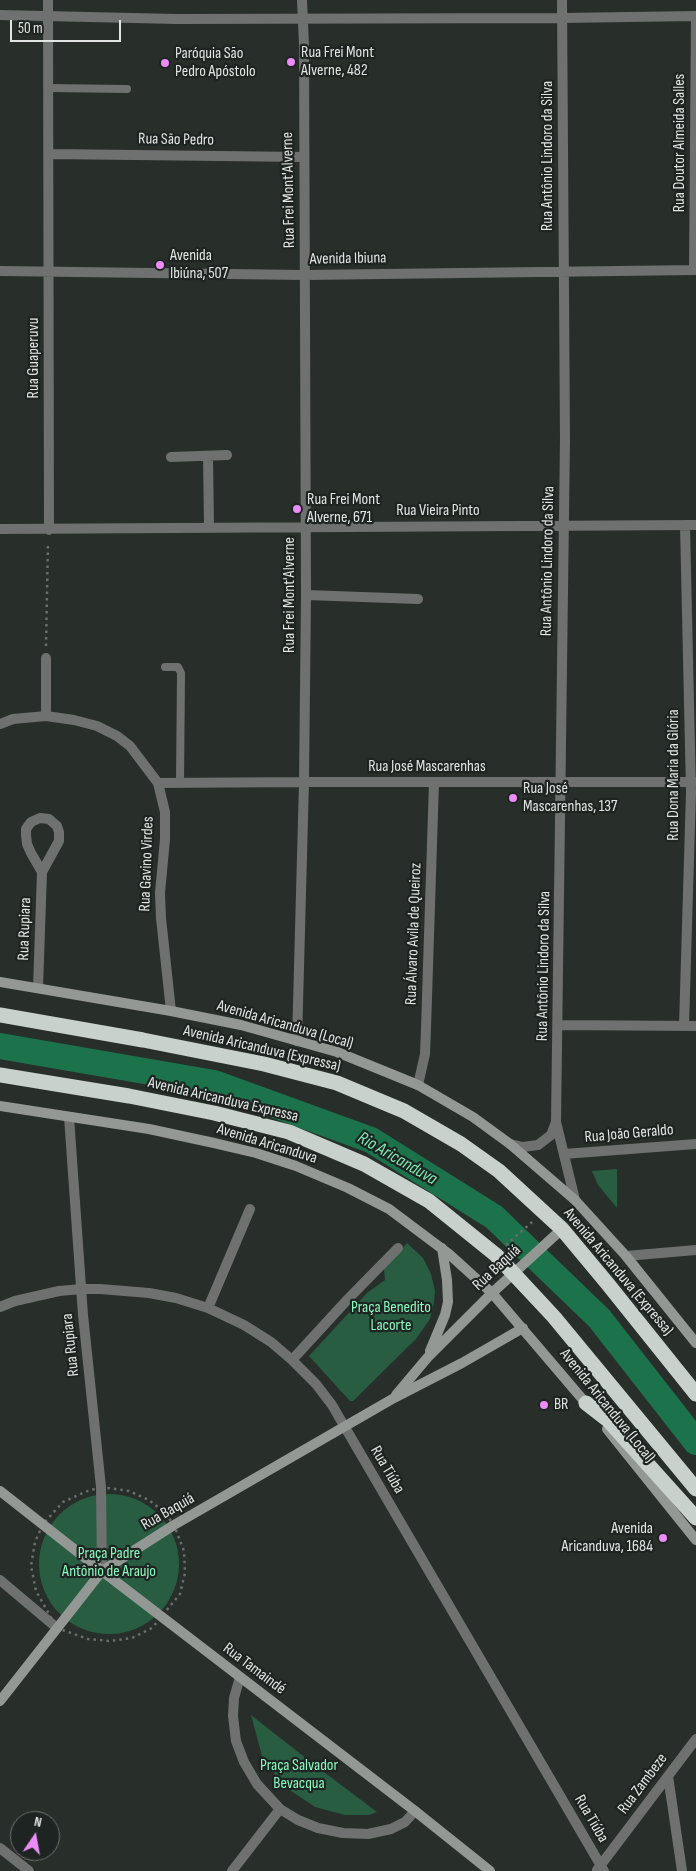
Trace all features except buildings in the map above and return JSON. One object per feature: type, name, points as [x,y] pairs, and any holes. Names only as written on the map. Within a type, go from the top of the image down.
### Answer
[{"type":"highway","name":"Avenida Aricanduva (Expressa)","points":[[0,1015],[255,1062],[336,1083],[404,1111],[461,1144],[498,1171],[608,1283],[696,1394]]},
{"type":"highway","name":"Avenida Aricanduva Expressa","points":[[0,1075],[128,1096],[214,1113],[289,1132],[364,1164],[429,1201],[501,1250]]},
{"type":"highway","points":[[501,1250],[696,1488]]},
{"type":"highway","points":[[586,1403],[608,1420],[696,1518]]},
{"type":"main road","name":"Avenida Aricanduva (Local)","points":[[0,982],[242,1025],[337,1052],[418,1085],[473,1117],[510,1144],[574,1200],[626,1256],[696,1343]]},
{"type":"main road","name":"Avenida Aricanduva","points":[[0,1106],[149,1129],[214,1142],[296,1166],[348,1188],[389,1209],[442,1248],[492,1293]]},
{"type":"main road","name":"Rua Baquiá","points":[[394,1398],[428,1357],[492,1293],[559,1232]]},
{"type":"main road","points":[[428,1357],[445,1315],[448,1302],[442,1248]]},
{"type":"main road","name":"Avenida Aricanduva (Local)","points":[[492,1293],[586,1403],[696,1540]]},
{"type":"main road","name":"Rua Baquiá","points":[[0,1701],[102,1571],[174,1525],[394,1398],[462,1363],[523,1328]]},
{"type":"main road","name":"Rua Tamaindé","points":[[0,1490],[490,1871]]},
{"type":"street","name":"Rua Guaperuvu","points":[[48,0],[48,530]]},
{"type":"street","name":"Rua Frei Mont'Alverne","points":[[298,1040],[306,595],[302,0]]},
{"type":"street","name":"Rua Antônio Lindoro da Silva","points":[[562,0],[565,439],[556,1122],[574,1200]]},
{"type":"street","points":[[0,15],[177,19],[696,16]]},
{"type":"street","name":"Rua Doutor Almeida Salles","points":[[695,270],[696,16]]},
{"type":"street","name":"Rua São Pedro","points":[[49,154],[304,157]]},
{"type":"street","name":"Avenida Ibiuna","points":[[0,271],[305,275],[695,270]]},
{"type":"street","points":[[171,457],[227,455]]},
{"type":"street","points":[[208,456],[209,527]]},
{"type":"street","name":"Rua Vieira Pinto","points":[[0,529],[691,525]]},
{"type":"street","name":"Rua Dona Maria da Glória","points":[[684,1026],[693,782],[691,525]]},
{"type":"street","points":[[306,595],[418,599]]},
{"type":"street","points":[[46,658],[46,716]]},
{"type":"street","name":"Rua Gavino Virdes","points":[[0,724],[13,719],[46,716],[98,726],[117,736],[130,746],[158,783],[165,812],[160,918],[171,1011]]},
{"type":"street","name":"Rua Álvaro Avila de Queiroz","points":[[418,1085],[425,1054],[434,782]]},
{"type":"street","name":"Rua José Mascarenhas","points":[[158,783],[693,782]]},
{"type":"street","points":[[40,818],[49,819],[57,826],[59,832],[59,841],[42,872],[27,844],[26,835],[26,829],[31,822],[40,818]]},
{"type":"street","name":"Rua Rupiara","points":[[38,988],[42,872]]},
{"type":"street","points":[[558,1025],[696,1026]]},
{"type":"street","name":"Rua Rupiara","points":[[69,1117],[83,1315],[101,1487],[102,1571]]},
{"type":"street","points":[[510,1144],[524,1147],[538,1145],[551,1135],[556,1122]]},
{"type":"street","name":"Rua João Geraldo","points":[[564,1154],[696,1144]]},
{"type":"street","points":[[208,1308],[250,1209]]},
{"type":"street","points":[[292,1360],[348,1298],[398,1248]]},
{"type":"street","points":[[626,1256],[696,1250]]},
{"type":"street","name":"Rua Tiúba","points":[[0,1307],[15,1301],[59,1291],[82,1289],[149,1293],[176,1298],[208,1308],[244,1325],[271,1342],[292,1360],[316,1384],[346,1427],[600,1869]]},
{"type":"street","points":[[0,1580],[57,1628]]},
{"type":"street","points":[[240,1677],[234,1698],[233,1716],[236,1740],[244,1762],[256,1784],[280,1809],[298,1820],[318,1828],[343,1833],[368,1834],[391,1829],[405,1822],[415,1811]]},
{"type":"street","name":"Rua Zambeze","points":[[600,1869],[696,1739]]},
{"type":"street","points":[[668,1776],[682,1871]]},
{"type":"street","points":[[232,1871],[280,1809]]},
{"type":"street","points":[[0,1848],[29,1871]]},
{"type":"lane","points":[[48,88],[127,89]]},
{"type":"lane","points":[[165,667],[178,667],[181,673],[180,783]]},
{"type":"path","points":[[46,658],[48,530]]},
{"type":"path","points":[[501,1250],[531,1222]]},
{"type":"path","points":[[57,1628],[88,1639],[110,1641],[132,1638],[152,1628],[160,1616]]},
{"type":"green space","points":[[617,1169],[617,1208],[598,1185],[592,1171]]},
{"type":"green space","name":"Praça Benedito Lacorte","points":[[407,1243],[423,1258],[431,1274],[435,1291],[430,1319],[416,1339],[353,1401],[350,1401],[309,1356],[367,1293],[385,1280],[384,1269]]},
{"type":"green space","name":"Praça Padre Antônio de Araujo","points":[[109,1494],[136,1500],[148,1506],[158,1515],[167,1525],[173,1537],[179,1564],[173,1591],[167,1603],[158,1613],[148,1622],[136,1628],[109,1634],[82,1628],[70,1622],[60,1613],[51,1603],[45,1591],[39,1564],[45,1537],[51,1525],[60,1515],[70,1506],[82,1500]]},
{"type":"green space","name":"Praça Salvador Bevacqua","points":[[251,1715],[377,1812],[369,1815],[345,1815],[315,1807],[282,1785],[262,1756]]},
{"type":"waterway","name":"Rio Aricanduva","points":[[0,1046],[214,1083],[371,1140],[494,1217],[599,1318],[696,1442]]},
{"type":"place","name":"Rua Frei Mont Alverne, 482","points":[[291,62]]},
{"type":"place","name":"Paróquia São Pedro Apóstolo","points":[[165,63]]},
{"type":"place","name":"Avenida Ibiúna, 507","points":[[160,265]]},
{"type":"place","name":"Rua Frei Mont Alverne, 671","points":[[297,509]]},
{"type":"place","name":"Rua José Mascarenhas, 137","points":[[513,798]]},
{"type":"place","name":"BR","points":[[544,1405]]},
{"type":"place","name":"Avenida Aricanduva, 1684","points":[[663,1538]]}]
